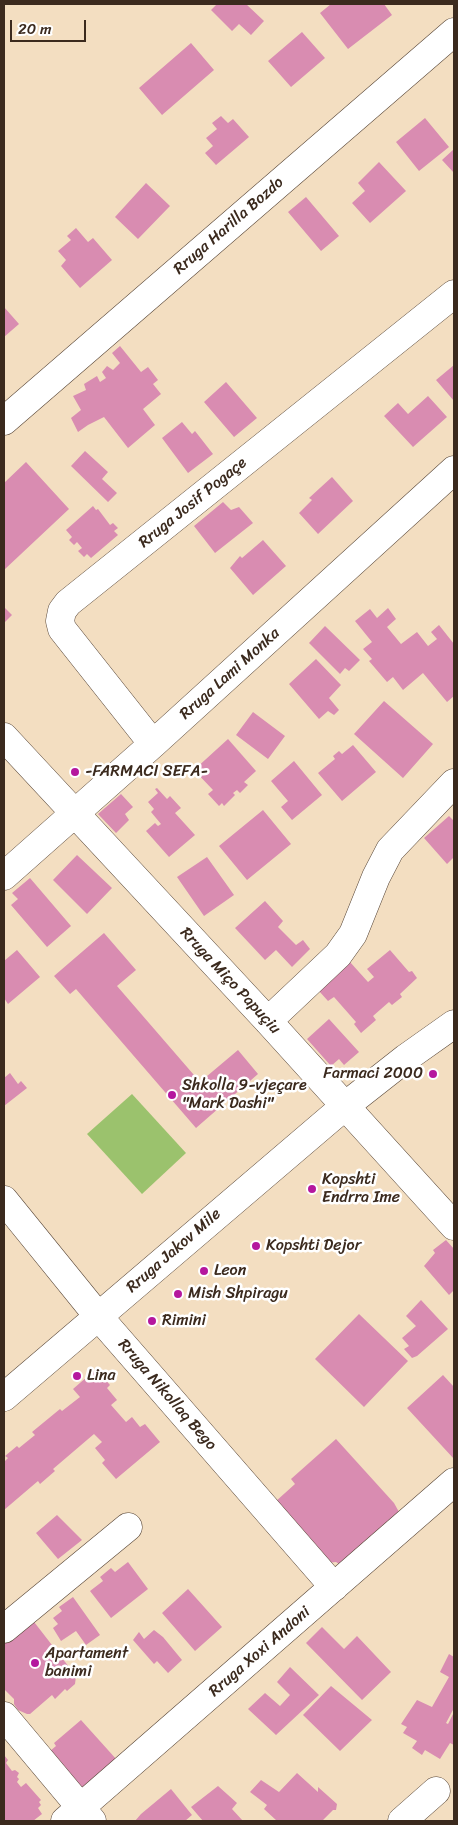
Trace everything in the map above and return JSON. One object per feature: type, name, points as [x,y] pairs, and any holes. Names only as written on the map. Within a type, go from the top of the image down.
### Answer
[{"type":"street","name":"Rruga Harilla Bozdo","points":[[4,421],[454,32]]},
{"type":"street","name":"Rruga Josif Pogaçe","points":[[153,744],[62,628],[60,621],[62,611],[76,597],[454,294]]},
{"type":"street","name":"Rruga Lami Monka","points":[[4,876],[153,744],[454,470]]},
{"type":"street","name":"Rruga Miço Papuçiu","points":[[4,737],[268,1021],[454,1226]]},
{"type":"street","points":[[268,1021],[338,955],[353,934],[376,877],[390,850],[454,783]]},
{"type":"street","name":"Rruga Jakov Mile","points":[[4,1397],[345,1106],[406,1058],[454,1024]]},
{"type":"street","name":"Rruga Nikollaq Bego","points":[[4,1200],[98,1316],[334,1587]]},
{"type":"street","name":"Rruga Xoxi Andoni","points":[[79,1817],[334,1587],[454,1482]]},
{"type":"street","points":[[4,1629],[128,1527]]},
{"type":"street","points":[[4,1716],[79,1817]]},
{"type":"street","points":[[402,1821],[436,1791]]},
{"type":"green space","points":[[132,1094],[186,1153],[142,1194],[87,1134]]},
{"type":"building","points":[[217,4],[246,4],[264,21],[251,35],[239,24],[232,31],[211,10]]},
{"type":"building","points":[[331,4],[384,4],[392,15],[348,49],[320,13]]},
{"type":"building","points":[[302,32],[325,58],[291,87],[268,61]]},
{"type":"building","points":[[191,43],[214,70],[162,115],[139,88]]},
{"type":"building","points":[[221,116],[228,123],[233,119],[249,137],[216,165],[205,153],[213,146],[206,138],[217,129],[212,123]]},
{"type":"building","points":[[425,118],[449,147],[419,171],[396,142]]},
{"type":"building","points":[[454,149],[454,173],[442,160]]},
{"type":"building","points":[[379,162],[406,191],[370,223],[352,203],[365,191],[358,183]]},
{"type":"building","points":[[146,183],[170,206],[138,239],[115,217]]},
{"type":"building","points":[[306,197],[339,236],[321,251],[288,212]]},
{"type":"building","points":[[76,228],[88,242],[93,238],[112,260],[80,288],[61,266],[66,260],[58,251],[71,240],[67,236]]},
{"type":"building","points":[[4,307],[19,324],[4,337]]},
{"type":"building","points":[[120,346],[141,372],[148,367],[158,380],[153,384],[161,394],[143,409],[155,425],[128,448],[104,417],[78,432],[71,418],[81,410],[73,396],[86,390],[84,384],[97,376],[100,382],[106,378],[102,372],[107,366],[113,370],[120,363],[112,353]]},
{"type":"building","points":[[454,365],[454,401],[436,380]]},
{"type":"building","points":[[226,382],[257,418],[234,437],[204,402]]},
{"type":"building","points":[[428,396],[447,417],[413,447],[384,416],[398,403],[408,414]]},
{"type":"building","points":[[182,422],[192,434],[195,431],[213,454],[188,473],[162,438]]},
{"type":"building","points":[[85,451],[108,472],[102,479],[117,493],[108,502],[71,466]]},
{"type":"building","points":[[26,462],[69,509],[4,570],[4,483]]},
{"type":"building","points":[[332,477],[353,501],[318,534],[299,513],[312,500],[309,498]]},
{"type":"building","points":[[223,502],[231,510],[239,507],[253,523],[215,553],[194,526]]},
{"type":"building","points":[[93,506],[96,510],[98,509],[110,525],[113,523],[118,528],[114,531],[118,535],[91,558],[87,554],[84,557],[78,551],[82,548],[77,542],[74,545],[69,540],[72,537],[66,530]]},
{"type":"building","points":[[263,540],[286,566],[253,595],[230,568],[240,556],[242,558]]},
{"type":"building","points":[[4,607],[12,615],[4,623]]},
{"type":"building","points":[[388,608],[396,619],[387,627],[401,644],[417,632],[428,646],[437,639],[431,632],[439,625],[454,644],[454,696],[447,702],[423,673],[403,690],[393,677],[387,682],[369,661],[372,659],[363,649],[372,642],[355,621],[370,609],[377,618]]},
{"type":"building","points":[[325,626],[360,660],[349,671],[345,668],[340,674],[309,643]]},
{"type":"building","points":[[316,659],[341,685],[329,698],[339,710],[334,715],[328,711],[319,719],[289,684]]},
{"type":"building","points":[[384,701],[433,744],[403,778],[354,734]]},
{"type":"building","points":[[253,712],[285,736],[268,759],[236,735]]},
{"type":"building","points":[[228,739],[256,771],[244,782],[248,785],[240,793],[237,790],[233,793],[235,795],[224,806],[222,803],[219,806],[208,794],[213,790],[194,770]]},
{"type":"building","points":[[353,745],[376,772],[342,801],[318,773],[335,759],[333,756],[339,751],[342,754]]},
{"type":"building","points":[[294,761],[322,795],[292,820],[281,807],[288,801],[271,781]]},
{"type":"building","points":[[157,788],[167,799],[170,796],[181,808],[175,813],[195,835],[169,857],[146,831],[155,823],[158,826],[161,824],[151,812],[154,809],[148,802],[158,793],[155,789]]},
{"type":"building","points":[[121,794],[133,807],[125,814],[129,820],[116,833],[98,814]]},
{"type":"building","points":[[263,810],[291,844],[247,880],[219,846]]},
{"type":"building","points":[[449,816],[454,821],[454,857],[447,864],[424,838]]},
{"type":"building","points":[[77,855],[112,888],[87,914],[53,880]]},
{"type":"building","points":[[207,857],[234,895],[204,916],[177,877]]},
{"type":"building","points":[[30,878],[71,926],[47,947],[11,905],[18,899],[12,893]]},
{"type":"building","points":[[265,901],[283,921],[278,927],[296,945],[303,940],[310,949],[292,967],[276,950],[265,960],[235,928]]},
{"type":"building","points":[[104,933],[136,970],[117,986],[200,1082],[238,1050],[258,1074],[196,1128],[76,989],[70,994],[54,976]]},
{"type":"building","points":[[17,950],[40,977],[8,1004],[4,998],[4,961]]},
{"type":"building","points":[[390,950],[409,972],[412,971],[417,978],[400,994],[402,997],[392,1005],[389,1002],[373,1016],[376,1020],[361,1033],[354,1024],[356,1022],[334,997],[328,1001],[319,991],[350,962],[368,982],[374,977],[367,969]]},
{"type":"building","points":[[329,1019],[359,1052],[344,1065],[339,1059],[331,1066],[307,1039]]},
{"type":"building","points":[[10,1073],[18,1084],[21,1081],[27,1088],[4,1106],[4,1078]]},
{"type":"building","points":[[446,1240],[454,1249],[454,1290],[449,1295],[424,1266],[435,1253],[433,1250]]},
{"type":"building","points":[[421,1300],[448,1329],[417,1356],[412,1358],[404,1349],[409,1346],[402,1338],[416,1326],[406,1316]]},
{"type":"building","points":[[359,1314],[408,1361],[364,1407],[315,1359]]},
{"type":"building","points":[[96,1369],[110,1385],[107,1388],[117,1400],[111,1405],[126,1422],[132,1417],[140,1427],[145,1424],[160,1442],[116,1479],[102,1463],[105,1460],[95,1448],[102,1442],[94,1434],[53,1469],[55,1471],[40,1484],[38,1481],[4,1510],[4,1462],[8,1458],[5,1456],[35,1435],[32,1432],[60,1409],[62,1411],[80,1397],[73,1389]]},
{"type":"building","points":[[443,1375],[454,1387],[454,1459],[407,1408]]},
{"type":"building","points":[[336,1439],[394,1503],[399,1512],[339,1564],[336,1562],[327,1563],[275,1502],[295,1484],[291,1479]]},
{"type":"building","points":[[57,1515],[82,1540],[58,1559],[36,1533]]},
{"type":"building","points":[[128,1562],[148,1589],[111,1618],[90,1591],[103,1581],[100,1577],[111,1568],[115,1572]]},
{"type":"building","points":[[188,1589],[222,1627],[195,1651],[162,1613]]},
{"type":"building","points":[[73,1597],[100,1635],[86,1645],[76,1631],[61,1641],[53,1628],[58,1624],[53,1618],[62,1611],[59,1607]]},
{"type":"building","name":"Apartament banimi","points":[[31,1618],[76,1676],[75,1684],[67,1691],[65,1689],[55,1699],[52,1695],[30,1714],[27,1714],[18,1710],[14,1704],[14,1699],[4,1689],[4,1640]]},
{"type":"building","points":[[322,1627],[344,1649],[357,1636],[391,1672],[362,1700],[306,1643]]},
{"type":"building","points":[[154,1630],[163,1637],[182,1660],[168,1673],[157,1661],[154,1664],[133,1640],[139,1632],[144,1639]]},
{"type":"building","points":[[449,1654],[454,1657],[454,1708],[446,1723],[448,1724],[454,1712],[454,1745],[450,1743],[440,1759],[425,1750],[422,1755],[412,1748],[417,1741],[403,1733],[407,1727],[401,1724],[417,1700],[432,1707],[449,1677],[440,1672]]},
{"type":"building","points":[[290,1667],[319,1695],[276,1735],[248,1709],[265,1693],[280,1706],[290,1695],[277,1682]]},
{"type":"building","points":[[331,1686],[372,1720],[340,1751],[303,1715]]},
{"type":"building","points":[[81,1720],[117,1760],[83,1789],[50,1751],[56,1746],[54,1743]]},
{"type":"building","points":[[4,1755],[8,1760],[6,1763],[12,1771],[15,1770],[19,1773],[17,1782],[21,1787],[26,1783],[41,1800],[39,1802],[41,1805],[38,1808],[42,1814],[33,1821],[4,1821]]},
{"type":"building","points":[[297,1773],[318,1792],[318,1787],[337,1804],[336,1810],[333,1810],[322,1821],[277,1821],[264,1809],[267,1805],[250,1792],[261,1780],[279,1792]]},
{"type":"building","points":[[218,1786],[237,1803],[232,1809],[243,1821],[203,1821],[191,1807]]},
{"type":"building","points":[[171,1789],[192,1815],[185,1821],[135,1821],[141,1814]]},
{"type":"place","name":"-FARMACI SEFA-","points":[[75,772]]},
{"type":"place","name":"Farmaci 2000","points":[[433,1074]]},
{"type":"place","name":"Shkolla 9-vjeçare \"Mark Dashi\"","points":[[172,1095]]},
{"type":"place","name":"Kopshti Endrra Ime","points":[[312,1189]]},
{"type":"place","name":"Kopshti Dejor","points":[[256,1246]]},
{"type":"place","name":"Leon","points":[[204,1271]]},
{"type":"place","name":"Mish Shpiragu","points":[[178,1294]]},
{"type":"place","name":"Rimini","points":[[152,1321]]},
{"type":"place","name":"Lina","points":[[77,1376]]},
{"type":"place","name":"Apartament banimi","points":[[35,1663]]}]
